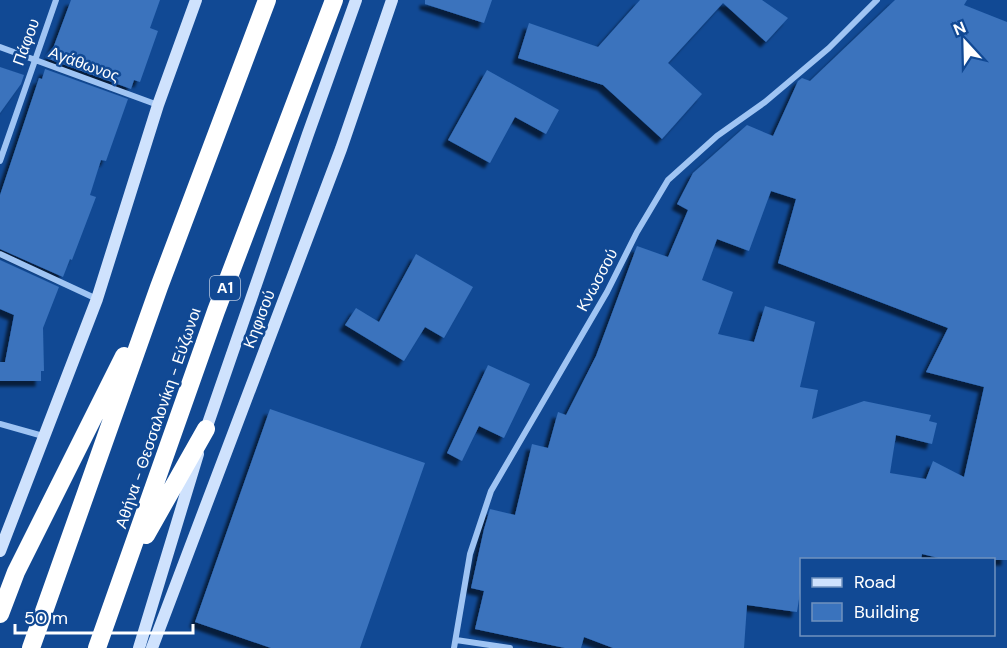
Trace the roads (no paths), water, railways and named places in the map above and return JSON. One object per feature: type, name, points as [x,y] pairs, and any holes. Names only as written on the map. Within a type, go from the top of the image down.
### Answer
[{"type":"highway","points":[[31,648],[159,287],[267,0]]},
{"type":"highway","name":"Αθήνα - Θεσσαλονίκη - Εύζωνοι","points":[[97,648],[220,300],[333,0]]},
{"type":"highway","points":[[0,614],[16,572],[159,287]]},
{"type":"highway","points":[[122,578],[206,429]]},
{"type":"main road","points":[[0,551],[97,299],[158,105],[196,0]]},
{"type":"main road","points":[[139,648],[206,429],[357,0]]},
{"type":"main road","name":"Κηφισού","points":[[152,648],[341,149],[392,0]]},
{"type":"street","name":"Πάφου","points":[[0,161],[56,0]]},
{"type":"street","name":"Κνωσσού","points":[[454,648],[470,554],[491,491],[608,292],[637,232],[668,180],[717,136],[765,102],[829,48],[877,0]]},
{"type":"street","name":"Αγάθωνος","points":[[0,47],[158,105]]},
{"type":"street","points":[[0,254],[97,299]]},
{"type":"street","points":[[0,424],[43,436]]},
{"type":"street","points":[[456,640],[510,648]]}]
